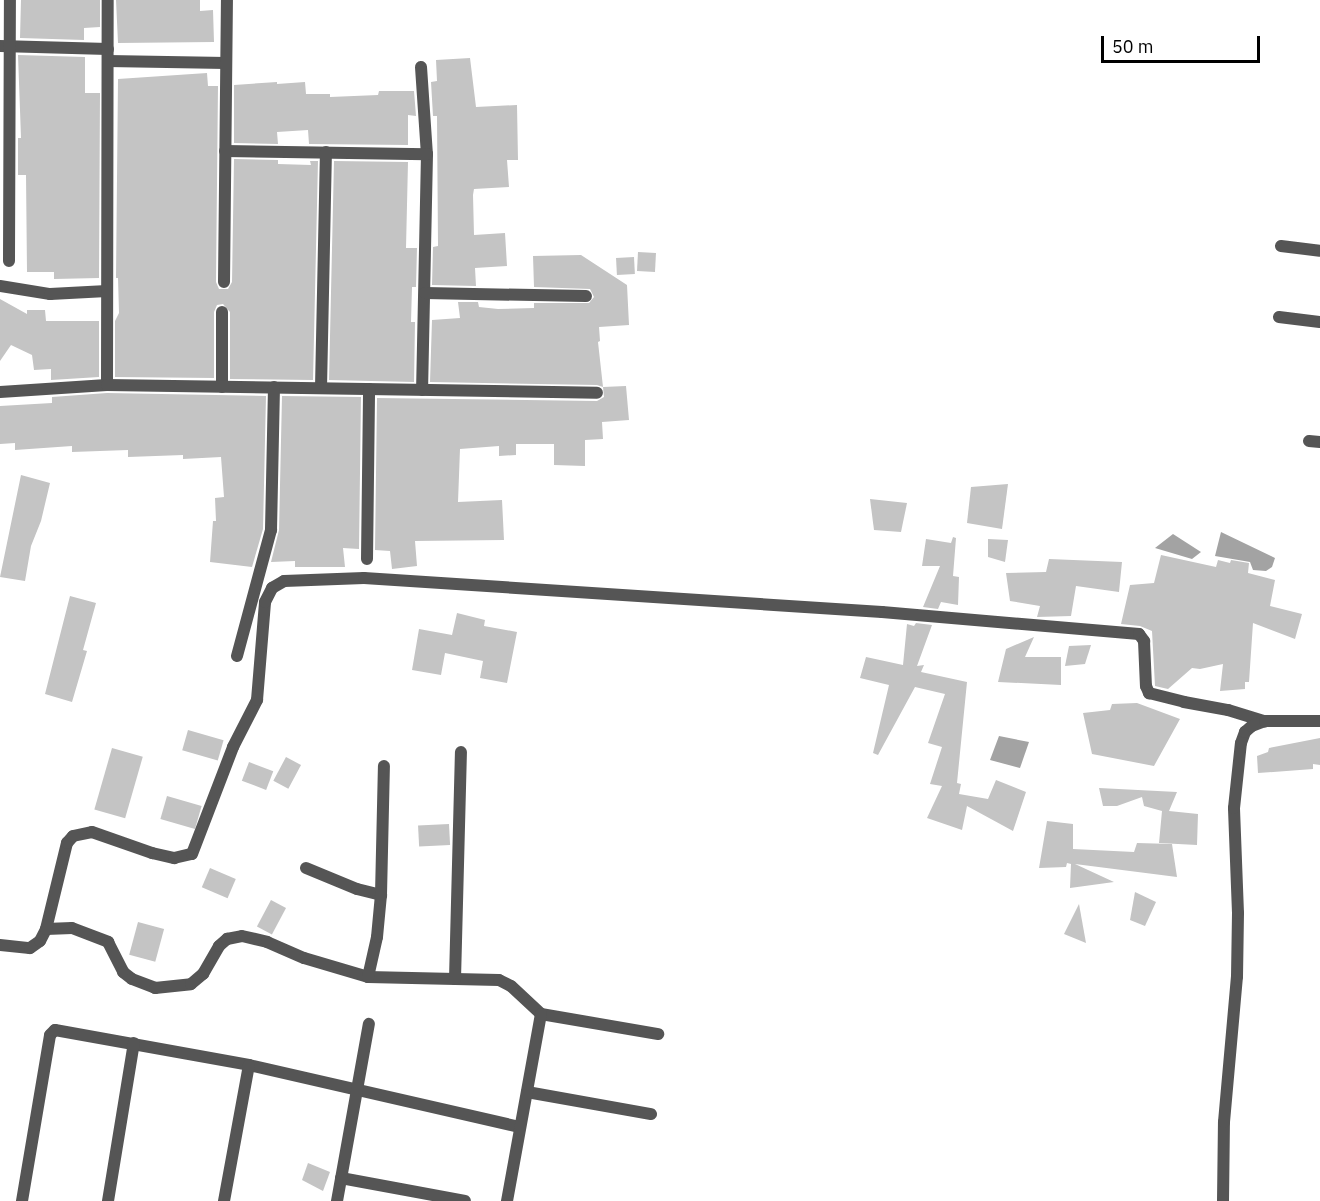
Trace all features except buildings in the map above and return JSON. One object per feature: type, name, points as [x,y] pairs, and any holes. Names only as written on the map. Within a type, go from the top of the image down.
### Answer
[{"type":"street","points":[[9,261],[5,46],[10,0]]},
{"type":"street","points":[[107,385],[108,0]]},
{"type":"street","points":[[224,282],[227,0]]},
{"type":"street","points":[[5,46],[226,63]]},
{"type":"street","points":[[421,67],[427,154],[422,390]]},
{"type":"street","points":[[225,151],[427,154]]},
{"type":"street","points":[[321,388],[326,152]]},
{"type":"street","points":[[1281,246],[1320,251]]},
{"type":"street","points":[[0,286],[50,294],[107,291]]},
{"type":"street","points":[[425,293],[586,296]]},
{"type":"street","points":[[222,312],[222,387]]},
{"type":"street","points":[[1279,317],[1320,322]]},
{"type":"street","points":[[0,392],[107,385],[597,393]]},
{"type":"street","points":[[237,656],[271,530],[273,387]]},
{"type":"street","points":[[367,559],[369,389]]},
{"type":"street","points":[[0,945],[35,946],[46,929],[67,843],[73,836],[92,832],[152,853],[174,858],[192,854],[233,747],[256,700],[265,602],[272,588],[284,581],[364,578],[870,611],[1139,634],[1144,641],[1149,693],[1228,710],[1265,721],[1320,721]]},
{"type":"street","points":[[1223,1201],[1224,1122],[1237,977],[1236,773],[1245,732],[1252,726],[1265,721]]},
{"type":"street","points":[[455,979],[461,752]]},
{"type":"street","points":[[368,977],[377,937],[381,895],[384,766]]},
{"type":"street","points":[[306,868],[337,882],[381,895]]},
{"type":"street","points":[[46,929],[72,928],[108,942],[123,972],[132,979],[154,988],[190,984],[203,974],[219,946],[234,936],[267,942],[314,961],[368,977],[499,980],[511,987],[541,1014],[658,1034]]},
{"type":"street","points":[[507,1201],[541,1014]]},
{"type":"street","points":[[337,1201],[369,1024]]},
{"type":"street","points":[[22,1201],[50,1035],[61,1030],[249,1065],[520,1126]]},
{"type":"street","points":[[108,1201],[134,1044]]},
{"type":"street","points":[[224,1201],[249,1065]]},
{"type":"street","points":[[527,1092],[651,1114]]},
{"type":"street","points":[[341,1178],[465,1201]]},
{"type":"shaded area","points":[[1221,532],[1275,558],[1272,567],[1266,571],[1253,570],[1250,562],[1215,556]]},
{"type":"shaded area","points":[[1173,534],[1201,552],[1192,559],[1155,548]]},
{"type":"shaded area","points":[[999,736],[1029,742],[1020,768],[990,760]]}]
